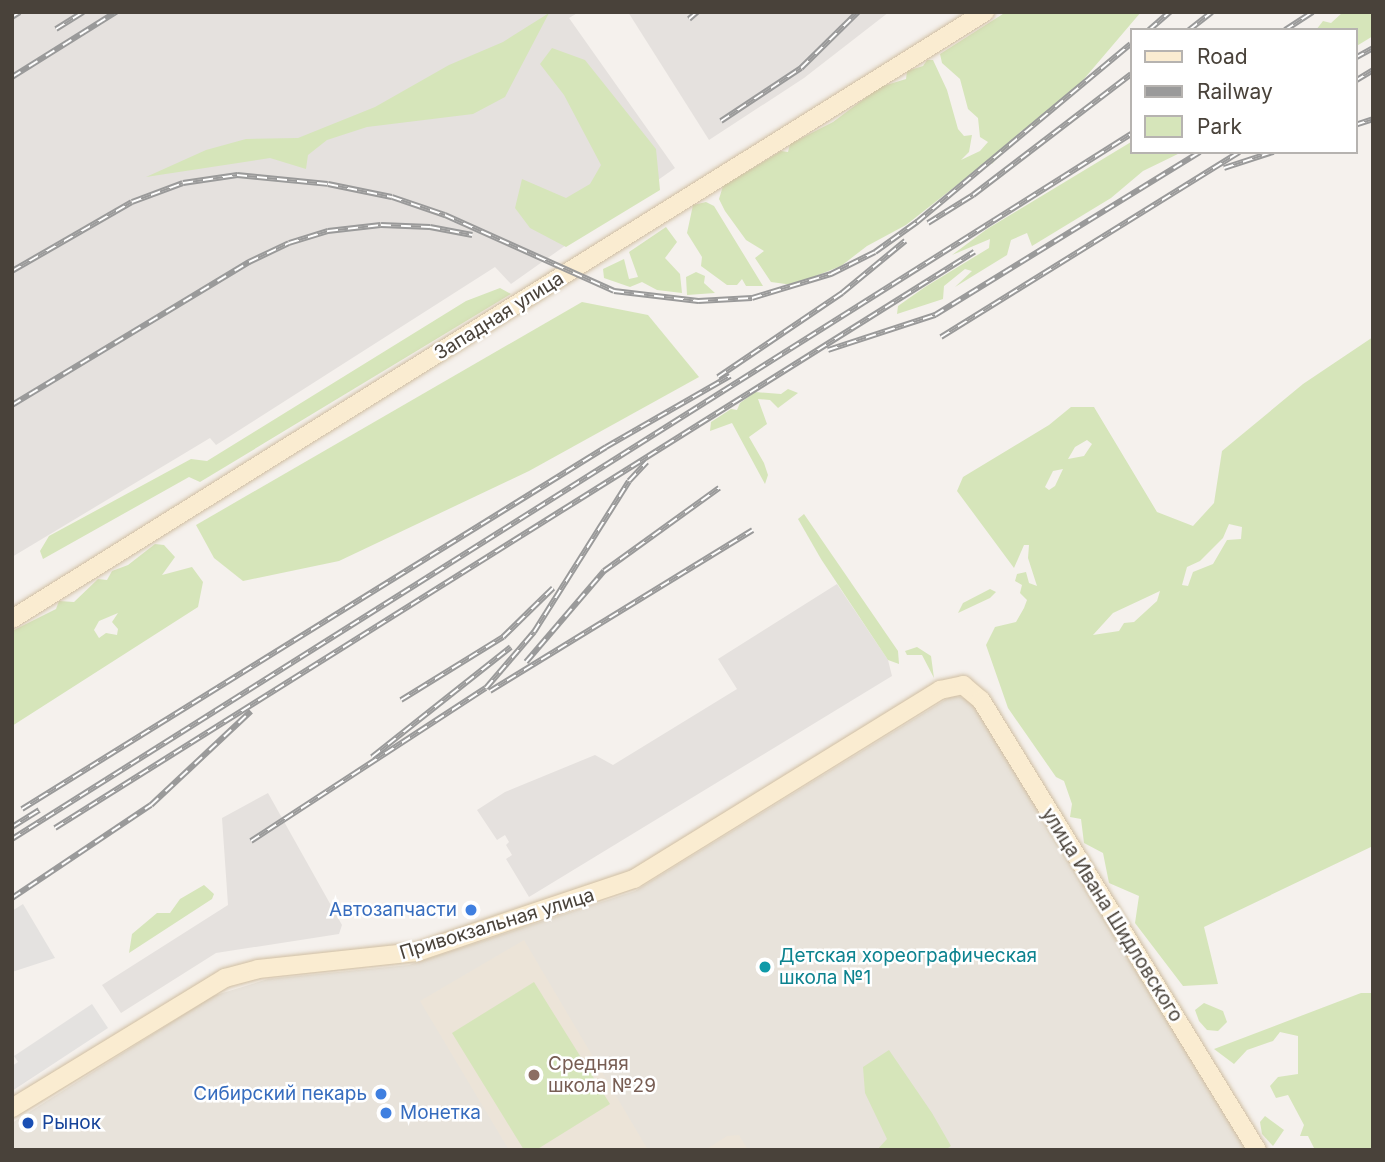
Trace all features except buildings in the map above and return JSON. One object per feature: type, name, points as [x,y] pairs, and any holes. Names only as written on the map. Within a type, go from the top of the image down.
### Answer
[{"type":"street","name":"Западная улица","points":[[12,619],[985,12]]},
{"type":"street","name":"Привокзальная улица","points":[[12,1108],[225,978],[258,969],[417,952],[634,879],[940,690],[963,685]]},
{"type":"street","name":"улица Ивана Шидловского","points":[[963,685],[981,700],[1257,1150]]},
{"type":"shaded area","points":[[12,12],[579,12],[569,18],[675,168],[511,284],[495,267],[216,445],[210,438],[12,557]]},
{"type":"shaded area","points":[[628,12],[889,12],[804,78],[709,140]]},
{"type":"shaded area","points":[[837,584],[888,660],[892,676],[529,897],[506,859],[512,855],[506,845],[509,842],[505,835],[497,840],[477,810],[505,792],[595,755],[613,765],[737,689],[718,659]]},
{"type":"shaded area","points":[[953,695],[974,701],[1247,1150],[12,1150],[12,1123],[213,996],[268,979],[409,965],[635,891]]},
{"type":"shaded area","points":[[268,793],[342,925],[339,934],[216,953],[121,1013],[102,985],[228,905],[222,818]]},
{"type":"shaded area","points":[[23,904],[55,958],[12,972],[12,911]]},
{"type":"shaded area","name":"Средняя школа №29","points":[[524,940],[648,1150],[509,1150],[420,1001]]},
{"type":"shaded area","points":[[92,1004],[108,1028],[12,1091],[12,1066],[18,1062],[14,1056]]},
{"type":"shaded area","points":[[739,1135],[748,1150],[705,1150],[727,1136]]},
{"type":"green space","points":[[1006,12],[1141,12],[1078,86],[1033,126],[1021,131],[992,164],[989,160],[906,225],[867,246],[841,266],[793,285],[771,282],[755,258],[764,251],[746,240],[719,199],[723,186],[781,151],[788,152],[790,144],[833,122],[880,87],[906,79],[907,71],[923,66],[927,60],[933,60],[947,90],[958,129],[964,136],[972,135],[969,152],[961,160],[980,151],[988,142],[980,137],[978,118],[968,109],[960,79],[942,63],[940,54]]},
{"type":"green space","points":[[1373,12],[1373,36],[1357,46],[1357,28],[1318,28],[1323,21],[1331,23],[1342,13]]},
{"type":"green space","points":[[549,13],[505,97],[473,114],[367,127],[327,140],[308,155],[306,169],[270,158],[146,177],[206,150],[246,139],[298,138],[375,107],[449,65],[503,42]]},
{"type":"green space","points":[[552,48],[585,60],[656,149],[660,190],[566,247],[530,228],[515,208],[522,179],[566,198],[590,184],[601,165],[564,95],[540,64]]},
{"type":"green space","points":[[1130,143],[1130,154],[1178,154],[1143,171],[1111,198],[1032,246],[1027,233],[1011,240],[1007,255],[955,287],[972,271],[965,269],[944,286],[943,299],[897,314],[898,306],[989,248],[990,239],[952,255],[987,229]]},
{"type":"green space","points":[[706,202],[714,206],[763,286],[746,286],[742,279],[737,285],[727,285],[701,266],[702,257],[687,233],[693,205]]},
{"type":"green space","points":[[666,227],[677,242],[665,258],[680,274],[682,293],[657,290],[642,282],[630,287],[604,278],[603,269],[624,259],[629,279],[638,277],[629,252]]},
{"type":"green space","points":[[696,272],[705,276],[704,283],[715,293],[687,295],[686,277]]},
{"type":"green space","points":[[500,288],[511,294],[200,482],[189,477],[43,559],[40,551],[49,536],[191,459],[207,461],[466,301]]},
{"type":"green space","points":[[582,302],[648,315],[699,377],[529,471],[339,561],[243,581],[214,558],[196,525]]},
{"type":"green space","points":[[1373,337],[1373,846],[1204,927],[1218,984],[1183,986],[1135,923],[1139,896],[1109,883],[1103,853],[1084,843],[1081,819],[1070,817],[1072,804],[1064,781],[1056,777],[1008,708],[986,645],[995,627],[1016,622],[1024,608],[1027,600],[1020,593],[1022,585],[1015,581],[1017,574],[1026,572],[1029,583],[1037,586],[1028,558],[1029,545],[1024,545],[1014,568],[957,491],[963,477],[1049,425],[1071,407],[1094,407],[1157,512],[1193,526],[1214,503],[1222,451],[1303,384]],"holes":[[[1087,440],[1092,444],[1084,456],[1068,459],[1075,447]],[[1063,469],[1055,486],[1049,490],[1045,487],[1053,471]],[[1229,524],[1242,527],[1241,539],[1227,540],[1213,564],[1193,572],[1188,586],[1182,585],[1187,567],[1200,561],[1223,538]],[[1160,591],[1157,601],[1134,622],[1124,623],[1119,631],[1093,635],[1113,613]]]},
{"type":"green space","points":[[788,389],[798,393],[778,408],[770,400],[758,399],[767,424],[749,437],[764,463],[768,475],[765,484],[732,423],[710,431],[711,422],[731,409],[737,410],[740,403],[755,392],[781,394]]},
{"type":"green space","points":[[804,514],[898,651],[899,664],[888,660],[821,559],[798,519]]},
{"type":"green space","points":[[155,544],[164,545],[175,557],[162,575],[192,567],[203,582],[198,607],[12,726],[12,631],[56,609],[59,601],[74,602],[98,579],[107,580],[112,571],[128,565]],"holes":[[[118,613],[112,622],[118,629],[117,635],[106,633],[99,638],[94,630],[99,621]]]},
{"type":"green space","points":[[990,589],[996,592],[990,598],[958,613],[963,603]]},
{"type":"green space","points":[[917,647],[931,656],[934,678],[922,655],[907,655],[905,651]]},
{"type":"green space","points":[[204,885],[214,894],[212,899],[129,953],[132,934],[157,913],[170,913],[180,899]]},
{"type":"green space","points":[[534,982],[610,1104],[536,1150],[524,1150],[452,1033]]},
{"type":"green space","points":[[1361,993],[1373,993],[1373,1150],[1315,1150],[1308,1136],[1300,1136],[1304,1125],[1288,1095],[1276,1098],[1270,1086],[1278,1077],[1298,1074],[1298,1036],[1280,1032],[1273,1041],[1247,1050],[1234,1064],[1214,1049]]},
{"type":"green space","points":[[1204,1003],[1223,1011],[1227,1022],[1218,1031],[1207,1030],[1199,1021],[1195,1010]]},
{"type":"green space","points":[[889,1050],[951,1146],[945,1150],[877,1150],[887,1139],[865,1093],[863,1067]]},
{"type":"green space","points":[[1265,1116],[1284,1130],[1273,1146],[1262,1134],[1260,1122]]},
{"type":"railway","points":[[12,17],[20,12]]},
{"type":"railway","points":[[56,29],[83,12]]},
{"type":"railway","points":[[12,77],[116,12]]},
{"type":"railway","points":[[689,19],[697,12]]},
{"type":"railway","points":[[721,121],[801,68],[858,12]]},
{"type":"railway","points":[[1151,28],[1170,12]]},
{"type":"railway","points":[[1192,28],[1212,12]]},
{"type":"railway","points":[[1288,28],[1313,12]]},
{"type":"railway","points":[[12,271],[132,202],[183,183],[237,175],[328,184],[392,197],[445,215],[614,291],[698,301],[752,298],[831,274],[875,252],[917,222],[1130,45]]},
{"type":"railway","points":[[1357,57],[1373,48]]},
{"type":"railway","points":[[1357,80],[1373,70]]},
{"type":"railway","points":[[928,223],[973,195],[1130,75]]},
{"type":"railway","points":[[1357,124],[1373,119]]},
{"type":"railway","points":[[12,839],[1130,135]]},
{"type":"railway","points":[[828,350],[935,315],[1197,154]]},
{"type":"railway","points":[[941,337],[1236,154]]},
{"type":"railway","points":[[1224,168],[1267,154]]},
{"type":"railway","points":[[12,405],[249,262],[289,243],[328,231],[381,225],[430,227],[472,235]]},
{"type":"railway","points":[[718,377],[842,293],[905,241]]},
{"type":"railway","points":[[55,828],[974,252]]},
{"type":"railway","points":[[22,809],[606,447],[730,376]]},
{"type":"railway","points":[[251,841],[486,688],[534,632],[629,481],[647,462]]},
{"type":"railway","points":[[526,662],[604,571],[719,488]]},
{"type":"railway","points":[[490,691],[753,530]]},
{"type":"railway","points":[[401,700],[503,637],[553,588]]},
{"type":"railway","points":[[372,757],[511,647]]},
{"type":"railway","points":[[12,898],[151,805],[251,711]]},
{"type":"railway","points":[[12,827],[39,810]]},
{"type":"place","name":"Автозапчасти","points":[[471,910]]},
{"type":"place","name":"Детская хореографическая школа №1","points":[[765,967]]},
{"type":"place","name":"Средняя школа №29","points":[[534,1075]]},
{"type":"place","name":"Сибирский пекарь","points":[[381,1094]]},
{"type":"place","name":"Монетка","points":[[386,1113]]},
{"type":"place","name":"Рынок","points":[[28,1123]]}]
